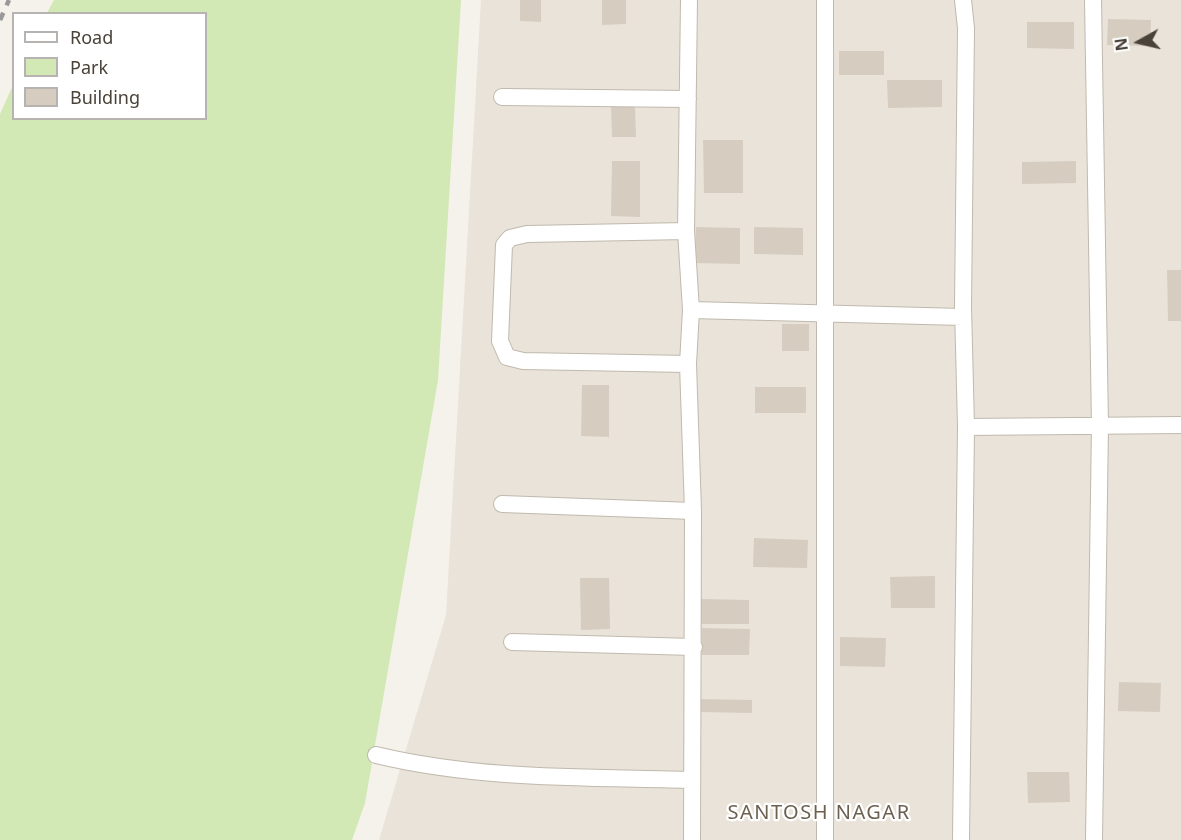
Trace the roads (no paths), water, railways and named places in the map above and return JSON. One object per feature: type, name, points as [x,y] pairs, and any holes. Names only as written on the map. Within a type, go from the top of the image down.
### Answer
[{"type":"street","points":[[689,0],[686,231],[691,310],[688,364],[693,512],[692,840]]},
{"type":"street","points":[[825,0],[823,313],[825,840]]},
{"type":"street","points":[[961,840],[966,427],[963,317],[966,28],[963,0]]},
{"type":"street","points":[[1093,0],[1100,425],[1094,840]]},
{"type":"street","points":[[502,98],[688,99]]},
{"type":"street","points":[[686,231],[527,234],[510,238],[504,245],[502,262],[501,341],[507,357],[523,361],[688,364]]},
{"type":"street","points":[[691,310],[963,317]]},
{"type":"street","points":[[966,427],[1181,425]]},
{"type":"street","points":[[502,504],[693,512]]},
{"type":"street","points":[[512,642],[694,647]]},
{"type":"street","points":[[376,755],[421,766],[503,775],[692,780]]},
{"type":"railway","points":[[0,20],[9,0]]},
{"type":"district","name":"SANTOSH NAGAR","points":[[819,813]]}]
